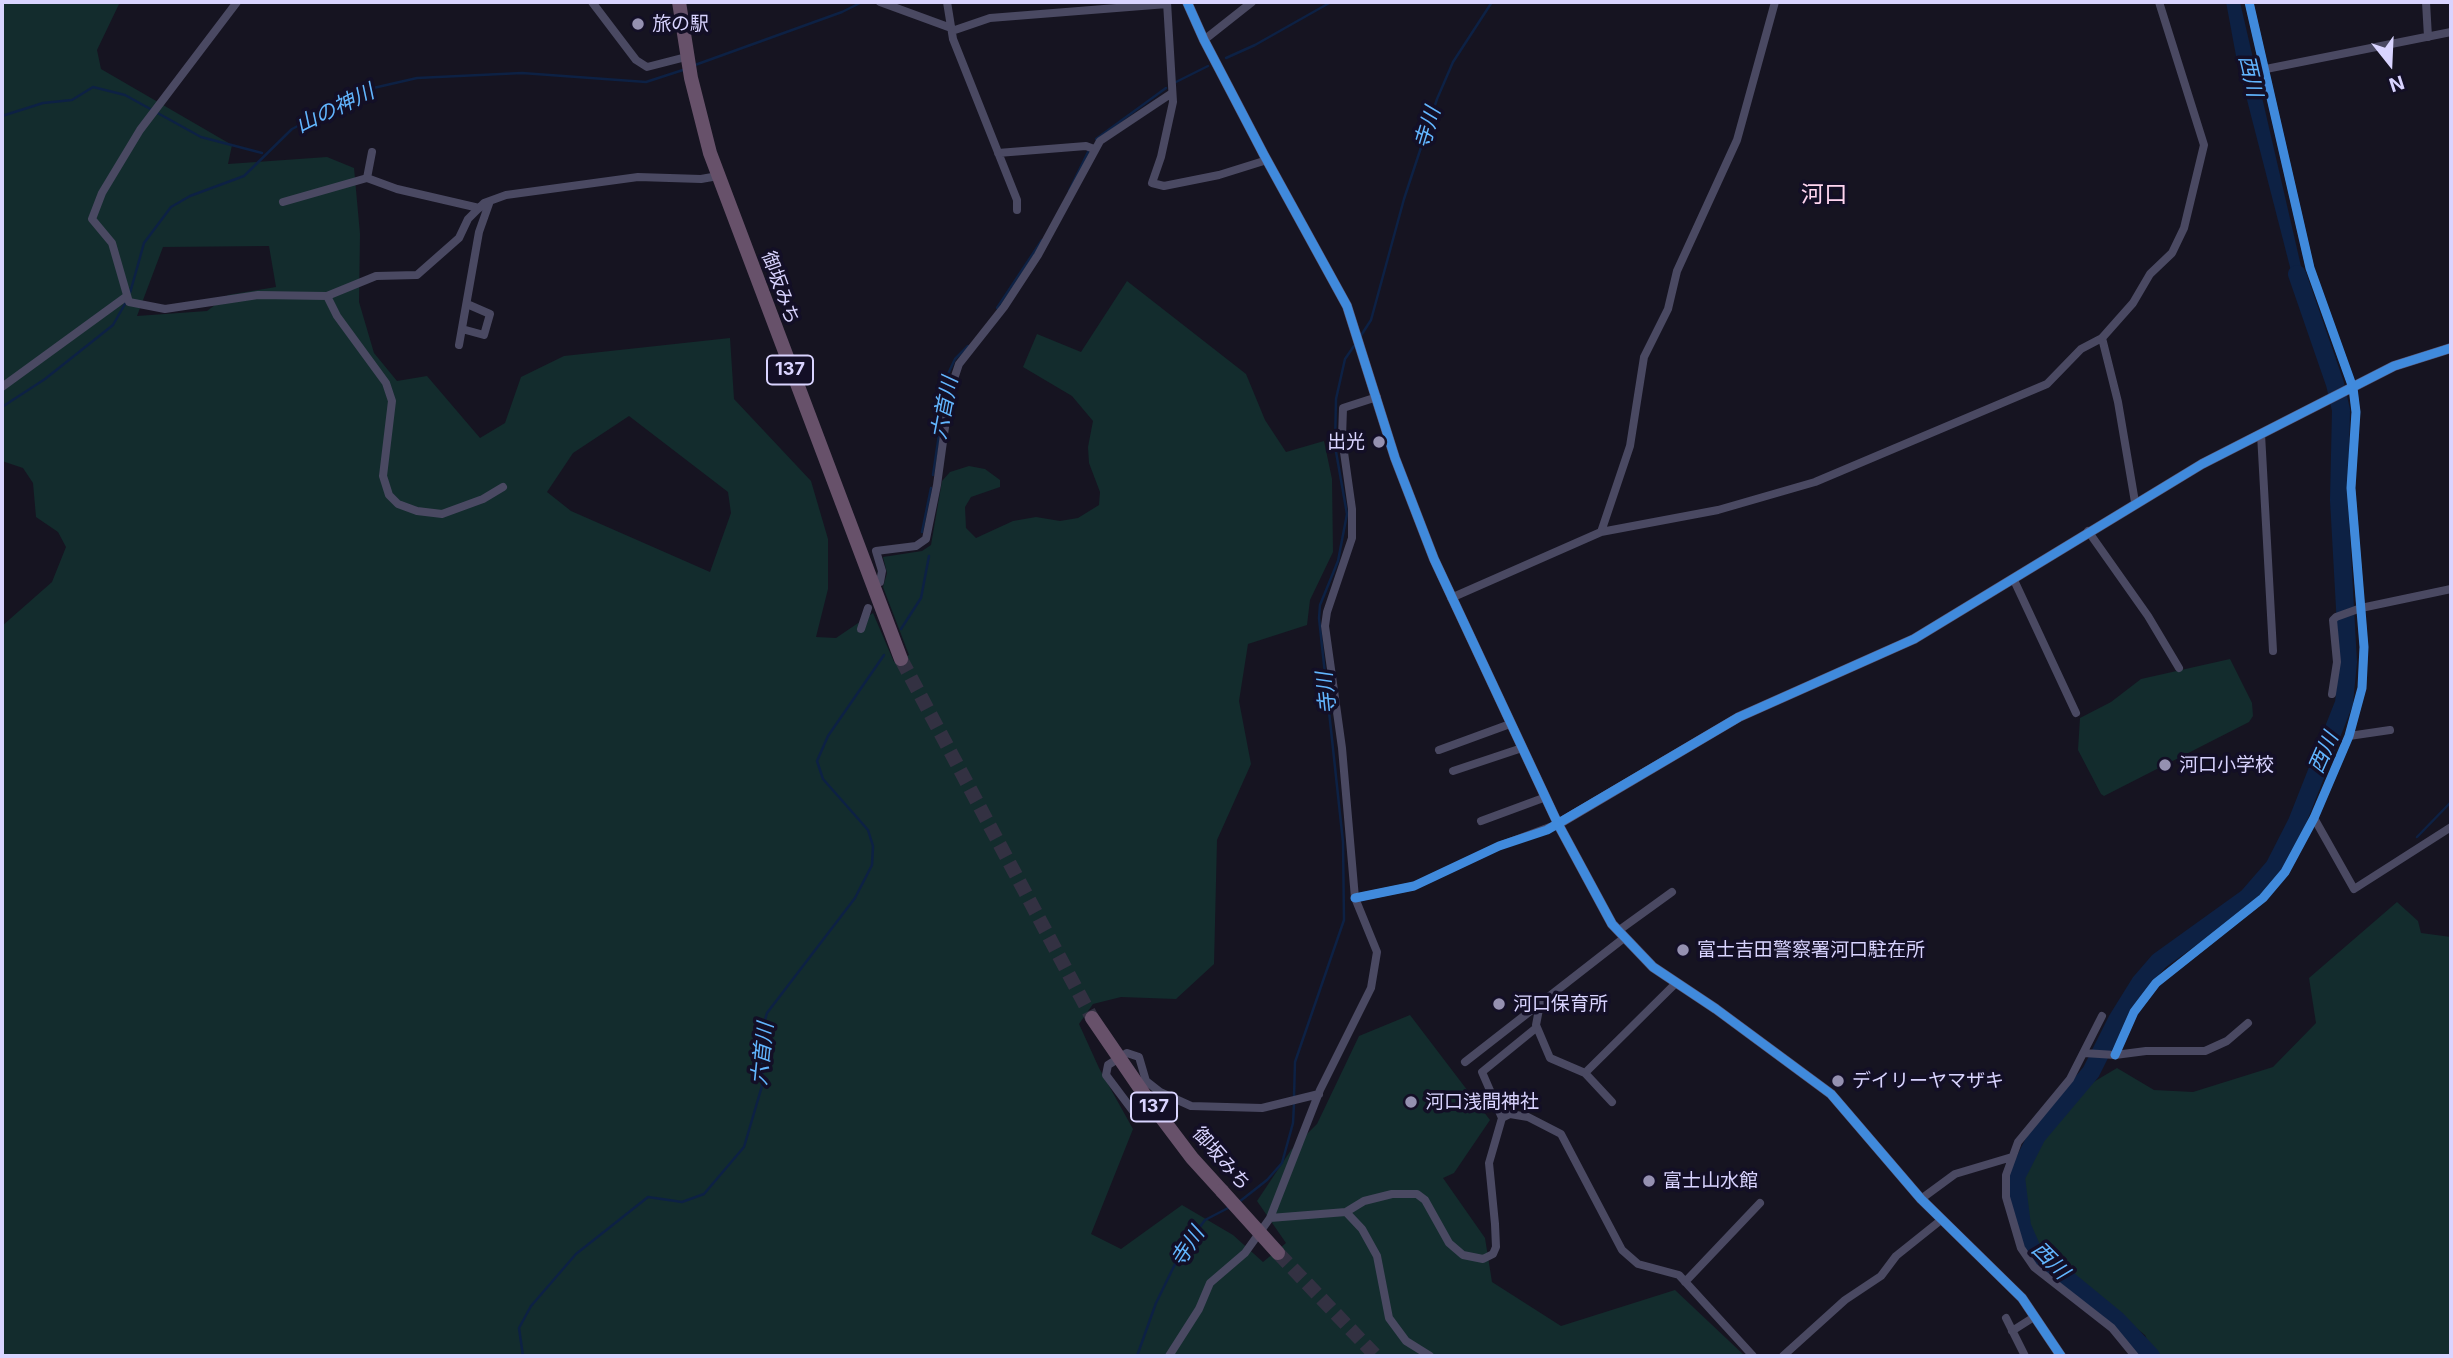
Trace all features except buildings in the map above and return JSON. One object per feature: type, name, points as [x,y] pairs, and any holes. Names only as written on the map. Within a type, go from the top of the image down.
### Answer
[{"type":"highway","name":"御坂みち","points":[[679,2],[691,78],[718,176],[901,659]]},
{"type":"highway","name":"御坂みち","points":[[1092,1018],[1117,1057],[1192,1158],[1278,1253]]},
{"type":"street","points":[[237,2],[140,130],[102,193],[92,219],[111,243],[122,271],[129,302],[165,309],[258,295],[327,296],[353,283],[376,276],[417,275],[459,238],[468,219],[490,201],[550,187],[638,177],[701,179],[718,176]]},
{"type":"street","points":[[592,2],[636,60],[647,67],[687,60]]},
{"type":"street","points":[[880,2],[952,30],[990,18],[1167,3],[1172,93],[1168,128],[1152,183],[1164,186],[1219,175],[1267,160]]},
{"type":"street","points":[[947,2],[952,30],[1017,200],[1017,210]]},
{"type":"street","points":[[1187,2],[1267,160],[1334,279],[1358,332],[1411,503],[1451,598],[1558,824],[1621,934],[1653,967],[1716,1009],[1831,1094],[1921,1199],[2022,1298],[2060,1356]]},
{"type":"street","points":[[1204,40],[1252,2]]},
{"type":"street","points":[[1601,532],[1630,446],[1644,357],[1668,309],[1677,271],[1737,140],[1775,2]]},
{"type":"street","points":[[1451,598],[1601,532],[1708,513],[1815,482],[1885,450],[2040,389],[2081,349],[2102,338],[2133,303],[2150,274],[2172,253],[2184,228],[2204,145],[2159,2]]},
{"type":"street","points":[[2113,1055],[2144,996],[2168,972],[2272,889],[2285,872],[2314,818],[2349,736],[2362,688],[2351,488],[2356,412],[2310,268],[2249,2]]},
{"type":"street","points":[[2426,2],[2428,37]]},
{"type":"street","points":[[2266,69],[2451,32]]},
{"type":"street","points":[[880,582],[882,571],[876,551],[916,545],[926,539],[955,371],[1004,307],[1038,255],[1103,137],[1172,93]]},
{"type":"street","points":[[998,153],[1086,146],[1094,149]]},
{"type":"street","points":[[367,178],[372,152]]},
{"type":"street","points":[[283,202],[367,178],[397,189],[479,208]]},
{"type":"street","points":[[459,345],[479,232],[490,201]]},
{"type":"street","points":[[2,387],[127,296]]},
{"type":"street","points":[[327,296],[337,316],[386,383],[389,392],[391,415],[383,476],[389,495],[398,504],[417,511],[442,514],[483,499],[503,487]]},
{"type":"street","points":[[462,329],[484,335],[490,314],[467,304]]},
{"type":"street","points":[[2102,338],[2118,402],[2136,502]]},
{"type":"street","points":[[1355,898],[1414,886],[1499,846],[1558,824],[1602,801],[1684,747],[1728,723],[1914,639],[2136,502],[2261,435],[2401,363],[2451,348]]},
{"type":"street","points":[[1169,1356],[1199,1309],[1210,1283],[1245,1253],[1270,1217],[1319,1094],[1371,988],[1377,952],[1355,898],[1342,748],[1325,626],[1326,612],[1352,538],[1352,509],[1342,438],[1343,408],[1377,397]]},
{"type":"street","points":[[2261,435],[2273,651]]},
{"type":"street","points":[[2088,531],[2148,616],[2179,668]]},
{"type":"street","points":[[2013,578],[2067,700],[2076,713]]},
{"type":"street","points":[[2332,694],[2337,662],[2333,620],[2336,617],[2359,609],[2451,589]]},
{"type":"street","points":[[861,629],[868,608]]},
{"type":"street","points":[[1439,750],[1510,724]]},
{"type":"street","points":[[2349,736],[2390,730]]},
{"type":"street","points":[[1453,771],[1522,748]]},
{"type":"street","points":[[1481,821],[1546,797]]},
{"type":"street","points":[[2314,818],[2354,889],[2451,827]]},
{"type":"street","points":[[1465,1062],[1540,1004],[1672,892]]},
{"type":"street","points":[[1585,1073],[1676,983]]},
{"type":"street","points":[[1540,1004],[1536,1028],[1549,1058],[1585,1073],[1612,1102]]},
{"type":"street","points":[[2102,1016],[2088,1053],[2018,1142],[2006,1175],[2006,1197],[2021,1248],[2034,1267],[2112,1328],[2135,1356]]},
{"type":"street","points":[[2088,1053],[2113,1055],[2146,1051],[2205,1051],[2228,1041],[2248,1023]]},
{"type":"street","points":[[1270,1217],[1346,1212],[1364,1201],[1392,1194],[1417,1194],[1425,1200],[1449,1243],[1463,1255],[1474,1259],[1493,1254],[1496,1247],[1495,1224],[1489,1163],[1502,1118],[1482,1072],[1536,1028]]},
{"type":"street","points":[[1133,1111],[1106,1075],[1108,1065],[1117,1057],[1133,1053],[1139,1057],[1146,1081],[1160,1092],[1191,1106],[1262,1108],[1319,1094]]},
{"type":"street","points":[[1502,1118],[1510,1114],[1528,1117],[1561,1134],[1622,1250],[1638,1264],[1673,1272],[1753,1356]]},
{"type":"street","points":[[1921,1199],[1955,1174],[2012,1157]]},
{"type":"street","points":[[1685,1282],[1760,1202]]},
{"type":"street","points":[[1346,1212],[1362,1229],[1377,1256],[1389,1318],[1406,1341],[1430,1356]]},
{"type":"street","points":[[1783,1356],[1845,1300],[1881,1276],[1896,1256],[1941,1220]]},
{"type":"street","points":[[2012,1331],[2034,1317]]},
{"type":"street","points":[[2006,1318],[2025,1356]]},
{"type":"green space","points":[[2,2],[120,2],[97,50],[101,69],[232,145],[228,164],[327,157],[354,168],[360,234],[359,302],[374,353],[397,381],[427,376],[480,438],[505,423],[521,377],[564,356],[730,338],[734,399],[811,481],[828,539],[828,589],[816,637],[836,638],[873,613],[894,662],[909,655],[883,587],[887,573],[883,557],[922,551],[931,545],[942,481],[950,472],[969,466],[985,469],[1000,480],[1000,487],[971,497],[965,507],[966,528],[976,538],[1013,521],[1036,517],[1060,521],[1078,518],[1099,505],[1100,492],[1089,463],[1088,447],[1093,421],[1072,396],[1023,367],[1037,334],[1081,352],[1127,281],[1246,374],[1265,420],[1286,452],[1324,441],[1332,479],[1333,552],[1310,600],[1307,625],[1248,644],[1239,701],[1251,764],[1217,840],[1214,964],[1176,999],[1121,997],[1093,1004],[1079,1024],[1099,1068],[1133,1129],[1091,1234],[1121,1249],[1182,1205],[1233,1235],[1263,1262],[1286,1243],[1257,1201],[1291,1150],[1317,1124],[1359,1036],[1410,1015],[1490,1120],[1454,1173],[1443,1178],[1485,1238],[1492,1282],[1561,1326],[1675,1290],[1745,1356],[2,1356],[2,626],[52,582],[66,547],[58,532],[36,517],[33,483],[23,468],[2,461]],"holes":[[[269,246],[276,287],[228,295],[207,311],[137,316],[163,247]],[[629,416],[728,492],[731,513],[710,572],[571,511],[547,492],[573,453]]]},
{"type":"green space","points":[[2230,659],[2252,703],[2253,716],[2249,722],[2104,796],[2101,794],[2078,750],[2080,718],[2111,702],[2141,679]]},
{"type":"green space","points":[[2397,902],[2418,921],[2421,933],[2451,937],[2451,1356],[2155,1356],[2145,1335],[2049,1260],[2022,1217],[2016,1162],[2055,1105],[2117,1068],[2154,1090],[2193,1092],[2273,1067],[2316,1023],[2309,978]]},
{"type":"water","points":[[2226,2],[2240,2],[2307,292],[2299,302],[2237,61]]},
{"type":"waterway","name":"山の神川","points":[[695,65],[842,12],[862,2]]},
{"type":"waterway","name":"六首川","points":[[1226,58],[1255,45],[1331,2]]},
{"type":"waterway","name":"寺川","points":[[1360,337],[1371,320],[1404,199],[1437,99],[1453,62],[1492,2]]},
{"type":"waterway","name":"六首川","points":[[1176,82],[1208,66]]},
{"type":"waterway","name":"山の神川","points":[[130,293],[144,243],[171,207],[190,196],[244,176],[292,129],[369,89],[417,78],[522,73],[646,82],[686,69]]},
{"type":"waterway","points":[[2,116],[43,103],[72,100],[93,87],[125,95],[201,137],[262,153]]},
{"type":"waterway","name":"六首川","points":[[1096,139],[1166,88]]},
{"type":"waterway","name":"六首川","points":[[1069,191],[1088,152]]},
{"type":"waterway","name":"六首川","points":[[997,308],[1042,240]]},
{"type":"waterway","name":"西川","points":[[2151,1356],[2117,1320],[2033,1251],[2022,1226],[2016,1177],[2037,1136],[2091,1072],[2117,1020],[2140,983],[2159,961],[2248,897],[2274,867],[2297,822],[2344,703],[2348,662],[2339,500],[2341,410],[2335,384],[2297,274]]},
{"type":"waterway","name":"山の神川","points":[[2,407],[45,379],[113,325],[126,302]]},
{"type":"waterway","name":"六首川","points":[[933,475],[948,374],[955,359],[968,346]]},
{"type":"waterway","name":"寺川","points":[[1294,1097],[1295,1062],[1344,920],[1343,842],[1319,618],[1320,605],[1338,561],[1347,514],[1335,446],[1336,399],[1345,359],[1354,346]]},
{"type":"waterway","name":"六首川","points":[[922,532],[931,488]]},
{"type":"waterway","name":"六首川","points":[[901,629],[921,598],[929,556]]},
{"type":"waterway","name":"六首川","points":[[523,1356],[519,1328],[531,1306],[576,1254],[648,1197],[682,1202],[704,1194],[744,1147],[762,1086],[762,1030],[767,1013],[855,898],[872,865],[873,846],[868,830],[823,779],[817,761],[828,736],[884,655]]},
{"type":"waterway","points":[[2417,837],[2451,802]]},
{"type":"waterway","name":"寺川","points":[[1239,1202],[1267,1180],[1282,1163],[1293,1123],[1294,1104]]},
{"type":"waterway","name":"寺川","points":[[1137,1356],[1156,1303],[1180,1254],[1205,1220],[1230,1207]]},
{"type":"tunnel","points":[[901,659],[1092,1018]]},
{"type":"tunnel","points":[[1278,1253],[1376,1356]]},
{"type":"cycle path","points":[[1187,2],[1264,155],[1347,306],[1395,458],[1434,559],[1558,824],[1612,924],[1653,967],[1716,1009],[1831,1094],[1921,1199],[2022,1298],[2061,1356]]},
{"type":"cycle path","points":[[2115,1055],[2134,1012],[2156,983],[2263,898],[2285,872],[2314,818],[2349,736],[2362,688],[2364,647],[2351,488],[2356,412],[2353,388],[2310,268],[2249,2]]},
{"type":"cycle path","points":[[1355,898],[1414,886],[1499,846],[1547,830],[1739,717],[1914,639],[2202,464],[2394,366],[2451,348]]},
{"type":"place","name":"旅の駅","points":[[638,24]]},
{"type":"place","name":"出光","points":[[1379,442]]},
{"type":"place","name":"河口小学校","points":[[2165,765]]},
{"type":"place","name":"富士吉田警察署河口駐在所","points":[[1683,950]]},
{"type":"place","name":"河口保育所","points":[[1499,1004]]},
{"type":"place","name":"デイリーヤマザキ","points":[[1838,1081]]},
{"type":"place","name":"河口浅間神社","points":[[1411,1102]]},
{"type":"place","name":"富士山水館","points":[[1649,1181]]},
{"type":"district","name":"河口","points":[[1824,195]]}]
